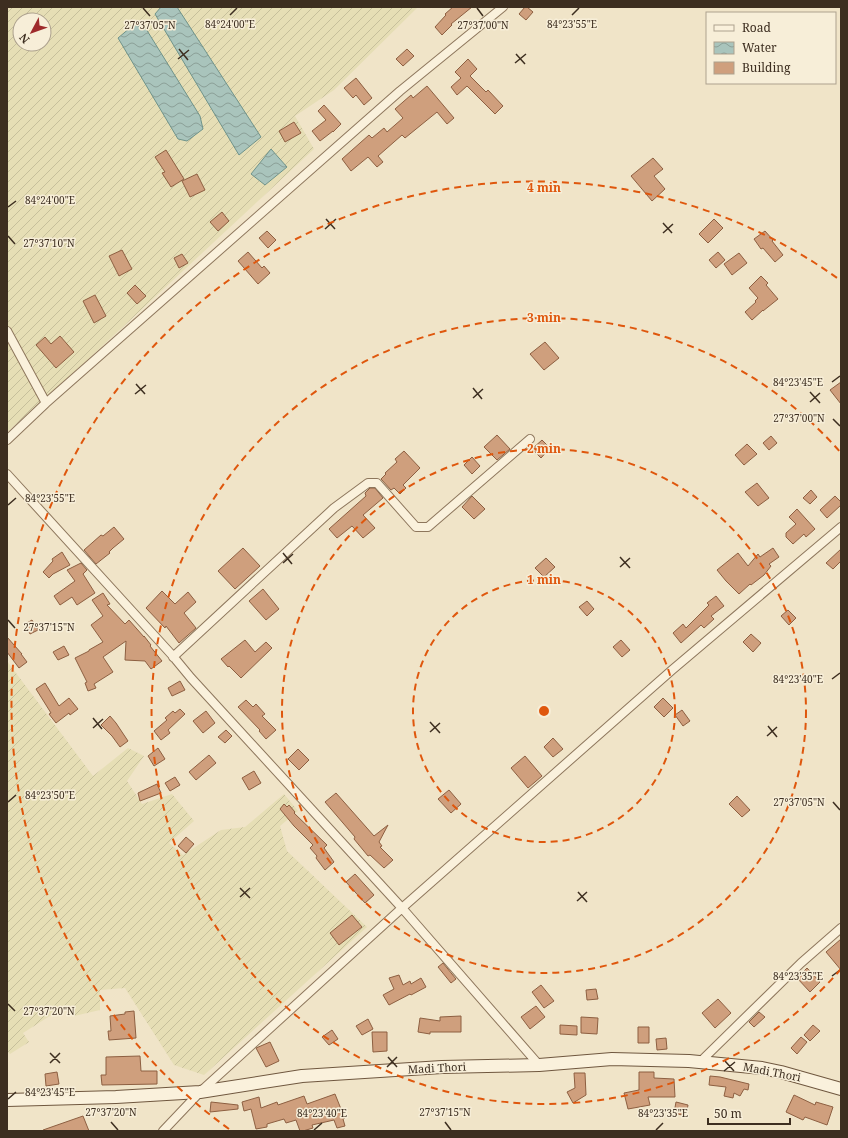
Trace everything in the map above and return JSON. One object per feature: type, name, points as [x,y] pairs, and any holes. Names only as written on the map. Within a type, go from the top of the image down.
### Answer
[{"type":"main road","name":"Madi Thori","points":[[7,1100],[116,1097],[200,1092],[302,1076],[442,1066],[539,1065],[612,1059],[689,1061],[762,1068],[782,1072],[841,1089]]},
{"type":"street","points":[[7,440],[46,403],[400,91],[503,7]]},
{"type":"street","points":[[7,331],[46,403]]},
{"type":"street","points":[[173,657],[334,508],[368,483],[377,483],[416,526],[428,527],[530,439]]},
{"type":"street","points":[[7,474],[191,678],[402,908],[539,1065]]},
{"type":"street","points":[[163,1131],[200,1092],[402,908],[672,670],[841,527]]},
{"type":"street","points":[[700,1062],[786,978],[841,928]]},
{"type":"shaded area","points":[[7,7],[418,7],[334,90],[295,116],[314,149],[84,363],[7,432]]},
{"type":"shaded area","points":[[7,661],[93,776],[128,748],[144,756],[127,781],[142,804],[172,794],[194,821],[169,843],[183,855],[221,830],[245,827],[284,794],[298,811],[280,826],[287,851],[367,927],[204,1075],[174,1065],[125,988],[100,990],[100,1010],[74,1016],[64,1007],[23,1033],[29,1042],[10,1054],[7,1051]]},
{"type":"water","points":[[161,7],[177,7],[261,137],[239,155],[155,14]]},
{"type":"water","points":[[137,22],[143,24],[200,116],[203,129],[187,141],[178,139],[118,38]]},
{"type":"water","points":[[271,149],[287,167],[265,185],[251,174]]},
{"type":"building","points":[[453,7],[472,7],[451,24],[452,25],[442,35],[435,27],[446,15],[445,14]]},
{"type":"building","points":[[525,7],[533,12],[526,20],[519,14]]},
{"type":"building","points":[[407,49],[414,56],[403,66],[396,59]]},
{"type":"building","points":[[468,59],[477,69],[470,76],[486,92],[488,90],[503,106],[495,114],[467,86],[457,95],[451,87],[461,78],[455,72]]},
{"type":"building","points":[[356,78],[372,98],[364,105],[356,95],[353,98],[344,88]]},
{"type":"building","points":[[427,86],[454,118],[447,124],[437,112],[405,138],[402,135],[378,156],[383,162],[377,167],[368,157],[351,171],[342,159],[369,135],[372,138],[384,128],[387,132],[403,118],[395,109],[411,95],[413,98]]},
{"type":"building","points":[[324,105],[341,124],[320,141],[312,131],[326,120],[318,111]]},
{"type":"building","points":[[294,122],[301,133],[285,142],[279,131]]},
{"type":"building","points":[[166,150],[184,179],[171,187],[162,173],[165,172],[155,157]]},
{"type":"building","points":[[653,158],[663,169],[654,176],[665,189],[652,201],[631,176]]},
{"type":"building","points":[[197,174],[205,190],[190,197],[182,181]]},
{"type":"building","points":[[222,212],[229,221],[218,231],[210,222]]},
{"type":"building","points":[[714,219],[723,228],[708,243],[699,234]]},
{"type":"building","points":[[267,231],[276,240],[268,248],[259,238]]},
{"type":"building","points":[[765,231],[783,255],[775,262],[763,248],[761,249],[754,239]]},
{"type":"building","points":[[122,250],[132,269],[119,276],[109,256]]},
{"type":"building","points":[[248,252],[262,268],[264,266],[270,273],[258,284],[238,261]]},
{"type":"building","points":[[718,252],[725,260],[716,268],[709,260]]},
{"type":"building","points":[[739,253],[747,263],[732,275],[724,264]]},
{"type":"building","points":[[182,254],[188,263],[179,268],[174,258]]},
{"type":"building","points":[[761,276],[768,283],[766,285],[778,299],[752,320],[745,312],[756,302],[755,301],[758,298],[749,288]]},
{"type":"building","points":[[135,285],[146,296],[137,304],[127,293]]},
{"type":"building","points":[[95,295],[106,316],[94,323],[83,301]]},
{"type":"building","points":[[60,336],[74,352],[56,368],[36,345],[45,337],[51,344]]},
{"type":"building","points":[[545,342],[559,358],[544,370],[530,354]]},
{"type":"building","points":[[841,382],[841,404],[830,390]]},
{"type":"building","points":[[497,435],[510,449],[497,460],[484,447]]},
{"type":"building","points":[[771,436],[777,443],[769,450],[763,443]]},
{"type":"building","points":[[542,440],[550,448],[541,458],[532,449]]},
{"type":"building","points":[[747,444],[757,454],[744,465],[735,455]]},
{"type":"building","points":[[404,451],[420,468],[403,485],[406,488],[400,494],[394,488],[391,490],[381,479],[397,462],[395,459]]},
{"type":"building","points":[[472,457],[480,466],[472,474],[464,465]]},
{"type":"building","points":[[757,483],[769,498],[758,506],[745,492]]},
{"type":"building","points":[[370,488],[375,488],[383,498],[363,515],[375,528],[363,538],[352,526],[337,538],[329,529],[366,496],[365,493]]},
{"type":"building","points":[[811,490],[817,497],[810,504],[803,498]]},
{"type":"building","points":[[472,496],[485,509],[474,519],[462,507]]},
{"type":"building","points":[[835,496],[841,502],[841,505],[827,518],[820,510]]},
{"type":"building","points":[[797,509],[815,529],[806,537],[804,534],[793,544],[786,537],[786,533],[796,524],[789,517]]},
{"type":"building","points":[[114,527],[124,539],[96,564],[84,550],[101,535],[103,536]]},
{"type":"building","points":[[243,548],[260,566],[235,589],[218,571]]},
{"type":"building","points":[[773,548],[779,557],[769,564],[771,566],[764,575],[751,585],[750,584],[739,594],[717,570],[738,553],[748,566],[758,554],[760,557]]},
{"type":"building","points":[[841,549],[841,561],[833,569],[826,563]]},
{"type":"building","points":[[62,552],[70,565],[53,574],[49,578],[43,572],[53,561],[52,559]]},
{"type":"building","points":[[546,558],[555,567],[544,577],[535,568]]},
{"type":"building","points":[[81,563],[87,570],[83,574],[95,593],[77,605],[72,597],[60,605],[54,596],[75,581],[67,570]]},
{"type":"building","points":[[263,589],[279,609],[266,620],[249,601]]},
{"type":"building","points":[[162,591],[175,604],[188,592],[196,602],[184,613],[196,628],[179,643],[166,626],[165,628],[146,608]]},
{"type":"building","points":[[103,593],[110,604],[107,605],[125,624],[129,620],[144,636],[162,661],[151,669],[145,661],[125,660],[126,641],[103,657],[113,672],[94,684],[96,688],[88,691],[85,683],[87,682],[75,658],[103,642],[91,625],[103,616],[92,600]]},
{"type":"building","points":[[716,596],[724,606],[711,616],[714,619],[704,628],[701,625],[681,643],[673,633],[683,624],[686,628],[709,605],[707,603]]},
{"type":"building","points":[[587,601],[594,609],[587,616],[579,607]]},
{"type":"building","points":[[788,610],[796,618],[789,625],[781,616]]},
{"type":"building","points":[[32,620],[38,630],[30,634],[25,624]]},
{"type":"building","points":[[751,634],[761,643],[753,652],[743,642]]},
{"type":"building","points":[[7,637],[27,662],[19,668],[7,652]]},
{"type":"building","points":[[245,640],[255,652],[266,642],[272,648],[241,678],[221,659]]},
{"type":"building","points":[[621,640],[630,650],[622,657],[613,647]]},
{"type":"building","points":[[64,646],[69,655],[58,660],[53,652]]},
{"type":"building","points":[[180,681],[185,690],[172,696],[168,688]]},
{"type":"building","points":[[45,683],[59,706],[69,698],[78,709],[70,715],[69,713],[56,723],[49,714],[51,713],[36,689]]},
{"type":"building","points":[[663,698],[673,708],[664,717],[654,707]]},
{"type":"building","points":[[246,700],[253,707],[256,704],[265,714],[262,716],[276,730],[266,739],[259,731],[260,730],[238,707]]},
{"type":"building","points":[[180,709],[185,714],[168,730],[170,733],[161,740],[154,731],[167,720],[165,718],[173,711],[175,713]]},
{"type":"building","points":[[682,710],[690,721],[683,726],[675,715]]},
{"type":"building","points":[[206,711],[215,723],[203,733],[193,721]]},
{"type":"building","points":[[110,716],[128,741],[120,747],[101,725]]},
{"type":"building","points":[[226,730],[232,736],[225,743],[218,737]]},
{"type":"building","points":[[553,738],[563,749],[553,757],[544,747]]},
{"type":"building","points":[[158,748],[165,759],[154,766],[148,756]]},
{"type":"building","points":[[298,749],[309,760],[299,770],[288,759]]},
{"type":"building","points":[[209,755],[216,763],[196,780],[189,772]]},
{"type":"building","points":[[525,756],[542,776],[528,788],[511,768]]},
{"type":"building","points":[[254,771],[261,783],[249,790],[242,778]]},
{"type":"building","points":[[175,777],[180,785],[170,791],[165,783]]},
{"type":"building","points":[[157,784],[161,793],[140,801],[138,793]]},
{"type":"building","points":[[449,790],[461,804],[451,813],[438,799]]},
{"type":"building","points":[[336,793],[374,836],[388,825],[379,842],[382,846],[380,847],[393,860],[384,868],[370,855],[368,856],[354,839],[355,837],[325,802]]},
{"type":"building","points":[[737,796],[750,810],[742,817],[729,804]]},
{"type":"building","points":[[284,804],[287,807],[289,805],[295,812],[294,813],[327,845],[324,848],[334,862],[325,870],[316,858],[317,856],[310,848],[313,845],[280,809]]},
{"type":"building","points":[[186,837],[194,844],[186,853],[178,846]]},
{"type":"building","points":[[355,874],[374,895],[365,903],[346,882]]},
{"type":"building","points":[[352,915],[362,927],[339,945],[330,933]]},
{"type":"building","points":[[841,939],[841,970],[826,952]]},
{"type":"building","points":[[443,963],[456,979],[451,983],[438,967]]},
{"type":"building","points":[[807,968],[820,982],[810,992],[797,978]]},
{"type":"building","points":[[399,975],[403,985],[410,981],[411,984],[421,978],[426,987],[389,1005],[383,995],[394,989],[389,978]]},
{"type":"building","points":[[541,985],[554,1001],[544,1008],[532,992]]},
{"type":"building","points":[[596,989],[598,999],[587,1000],[586,990]]},
{"type":"building","points":[[718,999],[731,1013],[715,1028],[702,1013]]},
{"type":"building","points":[[536,1006],[545,1017],[530,1029],[521,1017]]},
{"type":"building","points":[[134,1011],[136,1038],[109,1040],[108,1031],[111,1031],[110,1016]]},
{"type":"building","points":[[759,1012],[765,1017],[754,1027],[749,1022]]},
{"type":"building","points":[[461,1016],[461,1032],[430,1032],[430,1034],[418,1032],[420,1018],[440,1021],[440,1017]]},
{"type":"building","points":[[581,1017],[598,1018],[597,1034],[581,1033]]},
{"type":"building","points":[[368,1019],[373,1029],[362,1035],[356,1026]]},
{"type":"building","points":[[560,1025],[577,1026],[577,1035],[560,1034]]},
{"type":"building","points":[[813,1025],[820,1031],[810,1041],[804,1035]]},
{"type":"building","points":[[638,1027],[649,1027],[649,1043],[638,1043]]},
{"type":"building","points":[[332,1030],[338,1039],[329,1045],[322,1037]]},
{"type":"building","points":[[372,1032],[387,1032],[387,1051],[373,1052]]},
{"type":"building","points":[[801,1037],[807,1042],[797,1054],[791,1048]]},
{"type":"building","points":[[666,1038],[667,1049],[657,1050],[656,1039]]},
{"type":"building","points":[[270,1042],[279,1061],[266,1067],[256,1048]]},
{"type":"building","points":[[140,1056],[141,1071],[157,1071],[157,1084],[102,1085],[101,1075],[106,1075],[106,1057]]},
{"type":"building","points":[[57,1072],[59,1084],[46,1086],[45,1074]]},
{"type":"building","points":[[639,1072],[654,1072],[654,1078],[674,1079],[675,1097],[648,1097],[650,1105],[628,1109],[624,1093],[639,1090]]},
{"type":"building","points":[[574,1073],[585,1073],[586,1095],[573,1103],[567,1092],[575,1088]]},
{"type":"building","points":[[710,1076],[749,1084],[748,1090],[744,1089],[740,1096],[734,1093],[733,1098],[724,1096],[726,1087],[709,1085]]},
{"type":"building","points":[[335,1094],[345,1118],[343,1119],[345,1126],[337,1128],[334,1120],[312,1125],[313,1128],[303,1131],[300,1131],[296,1120],[286,1123],[284,1119],[267,1124],[267,1127],[256,1129],[251,1109],[244,1111],[242,1102],[259,1097],[261,1108],[277,1102],[278,1105],[304,1096],[307,1104]]},
{"type":"building","points":[[794,1095],[815,1105],[816,1102],[833,1107],[827,1125],[805,1117],[803,1120],[786,1112]]},
{"type":"building","points":[[211,1102],[238,1105],[238,1109],[210,1112]]},
{"type":"building","points":[[676,1102],[688,1105],[686,1116],[674,1113]]},
{"type":"building","points":[[83,1116],[89,1131],[43,1131],[43,1130]]}]
